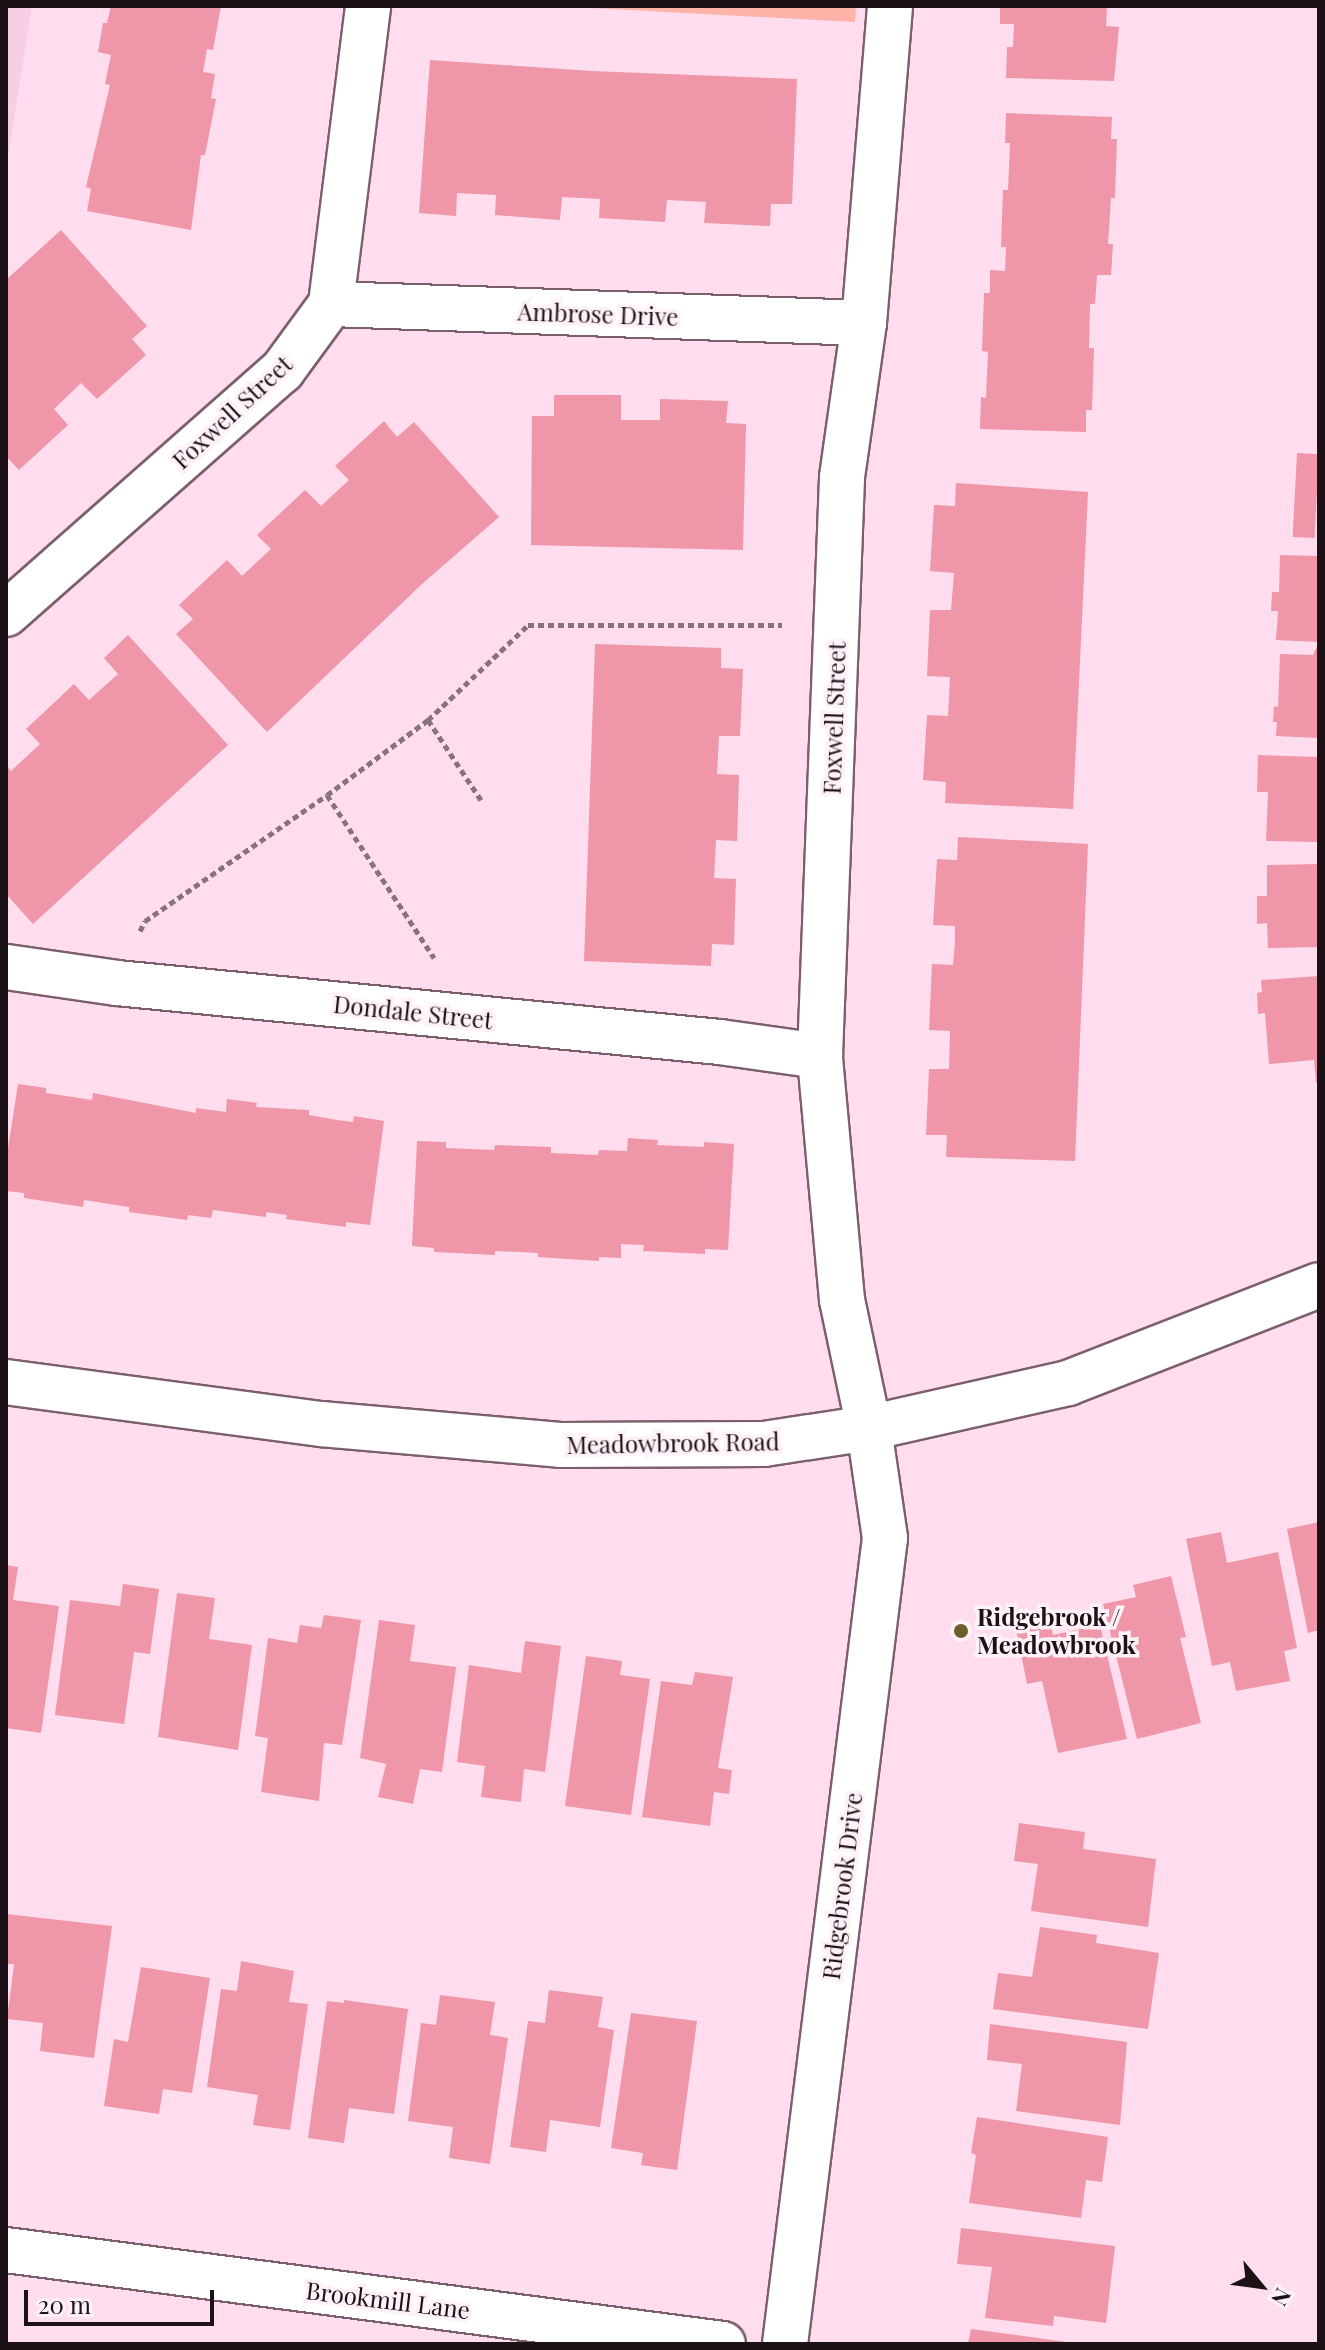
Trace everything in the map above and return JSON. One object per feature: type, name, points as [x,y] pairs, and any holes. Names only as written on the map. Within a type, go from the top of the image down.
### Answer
[{"type":"street","name":"Foxwell Street","points":[[6,614],[282,371],[331,304],[368,6]]},
{"type":"street","name":"Foxwell Street","points":[[869,1428],[842,1300],[820,1056],[842,477],[864,323],[890,6]]},
{"type":"street","name":"Ambrose Drive","points":[[331,304],[864,323]]},
{"type":"street","name":"Dondale Street","points":[[6,967],[117,983],[720,1042],[820,1056]]},
{"type":"street","name":"Meadowbrook Road","points":[[6,1382],[321,1424],[560,1445],[764,1444],[869,1428],[1068,1383],[1319,1285]]},
{"type":"street","name":"Ridgebrook Drive","points":[[785,2344],[885,1538],[869,1428]]},
{"type":"street","name":"Brookmill Lane","points":[[6,2250],[723,2344]]},
{"type":"path","points":[[117,983],[145,921],[327,795],[428,720],[528,625],[837,625]]},
{"type":"path","points":[[428,720],[481,800]]},
{"type":"path","points":[[327,795],[474,1018]]},
{"type":"shaded area","points":[[6,6],[32,6],[8,157],[6,157]]},
{"type":"shaded area","points":[[555,6],[856,6],[855,22]]},
{"type":"building","points":[[111,6],[221,6],[213,50],[207,49],[203,72],[215,74],[211,98],[216,99],[205,155],[201,155],[191,230],[87,211],[91,189],[86,187],[110,85],[105,84],[111,55],[98,52],[103,23],[107,23]]},
{"type":"building","points":[[1000,6],[1107,6],[1106,26],[1119,27],[1114,81],[1006,78],[1007,47],[1013,47],[1014,24],[1000,24]]},
{"type":"building","points":[[430,60],[591,71],[797,79],[792,204],[771,204],[770,226],[704,223],[706,202],[667,200],[665,222],[599,218],[600,199],[562,197],[560,220],[495,215],[496,195],[457,193],[456,216],[419,213]]},
{"type":"building","points":[[1006,113],[1112,117],[1111,139],[1117,139],[1115,198],[1111,198],[1108,244],[1113,244],[1111,275],[1097,275],[1095,304],[1090,304],[1089,348],[1094,348],[1092,410],[1086,410],[1086,432],[980,429],[981,397],[986,398],[988,352],[982,351],[984,293],[990,293],[990,270],[1005,271],[1006,247],[1001,247],[1003,190],[1008,190],[1010,143],[1005,143]]},
{"type":"building","points":[[61,230],[147,326],[132,339],[146,355],[97,399],[81,383],[54,409],[68,425],[19,470],[6,456],[6,280]]},
{"type":"building","points":[[554,395],[621,395],[621,420],[660,420],[660,399],[728,401],[726,423],[746,424],[743,550],[531,545],[532,416],[554,416]]},
{"type":"building","points":[[384,421],[397,437],[414,422],[499,517],[422,584],[267,732],[176,634],[193,619],[179,605],[227,560],[242,576],[271,549],[257,535],[305,490],[321,506],[349,480],[335,466]]},
{"type":"building","points":[[1297,453],[1319,454],[1315,538],[1293,537]]},
{"type":"building","points":[[956,483],[1088,492],[1073,809],[945,803],[946,782],[923,780],[927,715],[948,716],[950,677],[927,676],[930,610],[951,610],[954,573],[930,571],[934,505],[955,506]]},
{"type":"building","points":[[1280,555],[1319,556],[1319,642],[1276,640],[1278,611],[1271,611],[1272,592],[1279,592]]},
{"type":"building","points":[[128,635],[228,745],[33,924],[6,894],[6,765],[11,771],[40,744],[26,729],[74,684],[89,700],[118,674],[104,658]]},
{"type":"building","points":[[1319,642],[1319,738],[1276,736],[1277,722],[1273,722],[1274,706],[1278,707],[1280,654],[1313,655]]},
{"type":"building","points":[[595,644],[721,648],[721,668],[743,669],[740,736],[719,736],[717,774],[739,775],[737,841],[716,840],[714,878],[736,879],[734,945],[712,944],[711,966],[584,961]]},
{"type":"building","points":[[1258,755],[1319,757],[1319,842],[1266,841],[1268,792],[1257,792]]},
{"type":"building","points":[[958,837],[1088,844],[1075,1161],[946,1157],[947,1135],[926,1135],[929,1069],[949,1069],[950,1031],[929,1030],[932,964],[953,965],[955,942],[955,926],[933,925],[937,859],[957,860]]},
{"type":"building","points":[[1319,864],[1319,947],[1268,948],[1267,923],[1257,924],[1257,896],[1267,896],[1267,865]]},
{"type":"building","points":[[1319,976],[1319,1082],[1316,1083],[1314,1060],[1269,1064],[1265,1013],[1258,1014],[1257,993],[1262,992],[1261,980]]},
{"type":"building","points":[[18,1084],[46,1088],[46,1093],[92,1100],[93,1093],[196,1113],[196,1108],[226,1112],[227,1099],[257,1103],[256,1107],[309,1110],[309,1115],[337,1120],[353,1122],[354,1116],[384,1121],[370,1225],[346,1222],[346,1227],[286,1219],[287,1215],[266,1212],[266,1217],[213,1210],[211,1218],[188,1215],[187,1220],[129,1212],[129,1207],[84,1200],[83,1207],[24,1198],[24,1193],[6,1191],[6,1161]]},
{"type":"building","points":[[628,1138],[658,1140],[657,1145],[704,1147],[704,1142],[734,1144],[728,1250],[705,1249],[705,1254],[643,1251],[644,1245],[621,1244],[621,1258],[599,1257],[599,1261],[538,1257],[538,1253],[495,1251],[495,1255],[434,1252],[434,1248],[412,1246],[417,1141],[446,1142],[446,1148],[494,1150],[495,1145],[551,1147],[551,1153],[598,1155],[599,1150],[627,1151]]},
{"type":"building","points":[[1319,1522],[1319,1630],[1308,1633],[1287,1529]]},
{"type":"building","points":[[1221,1532],[1227,1563],[1278,1552],[1297,1648],[1284,1651],[1290,1681],[1236,1691],[1230,1662],[1212,1666],[1186,1539]]},
{"type":"building","points":[[6,1565],[18,1567],[13,1600],[59,1606],[41,1733],[6,1728]]},
{"type":"building","points":[[1171,1576],[1186,1637],[1180,1638],[1201,1723],[1137,1739],[1103,1604],[1136,1597],[1133,1585]]},
{"type":"building","points":[[123,1584],[159,1589],[150,1654],[134,1652],[124,1724],[55,1715],[70,1600],[120,1606]]},
{"type":"building","points":[[177,1593],[215,1598],[209,1639],[252,1645],[238,1750],[158,1737]]},
{"type":"building","points":[[1048,1612],[1053,1635],[1100,1625],[1127,1739],[1058,1753],[1042,1681],[1027,1684],[1014,1619]]},
{"type":"building","points":[[324,1615],[361,1620],[342,1745],[324,1743],[319,1801],[261,1792],[268,1738],[255,1736],[268,1638],[297,1643],[300,1625],[321,1628]]},
{"type":"building","points":[[379,1620],[415,1625],[410,1661],[456,1667],[442,1772],[420,1769],[413,1804],[378,1797],[386,1764],[360,1758]]},
{"type":"building","points":[[525,1641],[561,1646],[545,1772],[524,1769],[521,1802],[481,1797],[485,1766],[457,1762],[469,1665],[521,1673]]},
{"type":"building","points":[[586,1656],[622,1661],[620,1675],[650,1679],[631,1815],[565,1806]]},
{"type":"building","points":[[695,1672],[733,1677],[718,1768],[732,1770],[729,1794],[714,1792],[710,1826],[642,1817],[661,1681],[692,1685]]},
{"type":"building","points":[[1019,1823],[1085,1832],[1083,1849],[1156,1859],[1148,1927],[1031,1911],[1038,1864],[1014,1861]]},
{"type":"building","points":[[6,1914],[112,1926],[94,2058],[40,2051],[43,2023],[7,2019],[14,1964],[6,1964]]},
{"type":"building","points":[[1040,1927],[1097,1935],[1096,1943],[1159,1953],[1148,2029],[993,2009],[998,1973],[1032,1977]]},
{"type":"building","points":[[241,1961],[294,1971],[289,2002],[308,2004],[290,2130],[253,2125],[258,2095],[207,2087],[221,1989],[237,1991]]},
{"type":"building","points":[[141,1967],[210,1978],[192,2093],[163,2089],[159,2114],[104,2106],[114,2039],[128,2042]]},
{"type":"building","points":[[549,1990],[603,1997],[598,2027],[614,2030],[600,2127],[550,2120],[546,2152],[510,2147],[528,2021],[545,2023]]},
{"type":"building","points":[[440,1995],[495,2002],[490,2035],[508,2038],[490,2164],[449,2158],[453,2127],[408,2121],[421,2023],[436,2025]]},
{"type":"building","points":[[344,2000],[408,2009],[394,2114],[349,2108],[344,2143],[308,2138],[327,2001],[344,2003]]},
{"type":"building","points":[[631,2013],[697,2021],[677,2170],[641,2165],[643,2153],[611,2148]]},
{"type":"building","points":[[990,2024],[1127,2042],[1120,2125],[1016,2111],[1022,2064],[987,2060]]},
{"type":"building","points":[[977,2117],[1108,2137],[1102,2182],[1086,2180],[1081,2218],[969,2203],[976,2155],[971,2153]]},
{"type":"building","points":[[961,2228],[1115,2246],[1106,2323],[1054,2316],[1053,2326],[985,2318],[992,2267],[957,2264]]},
{"type":"building","points":[[971,2329],[1067,2342],[1067,2344],[968,2344]]},
{"type":"place","name":"Ridgebrook / Meadowbrook","points":[[961,1631]]}]
